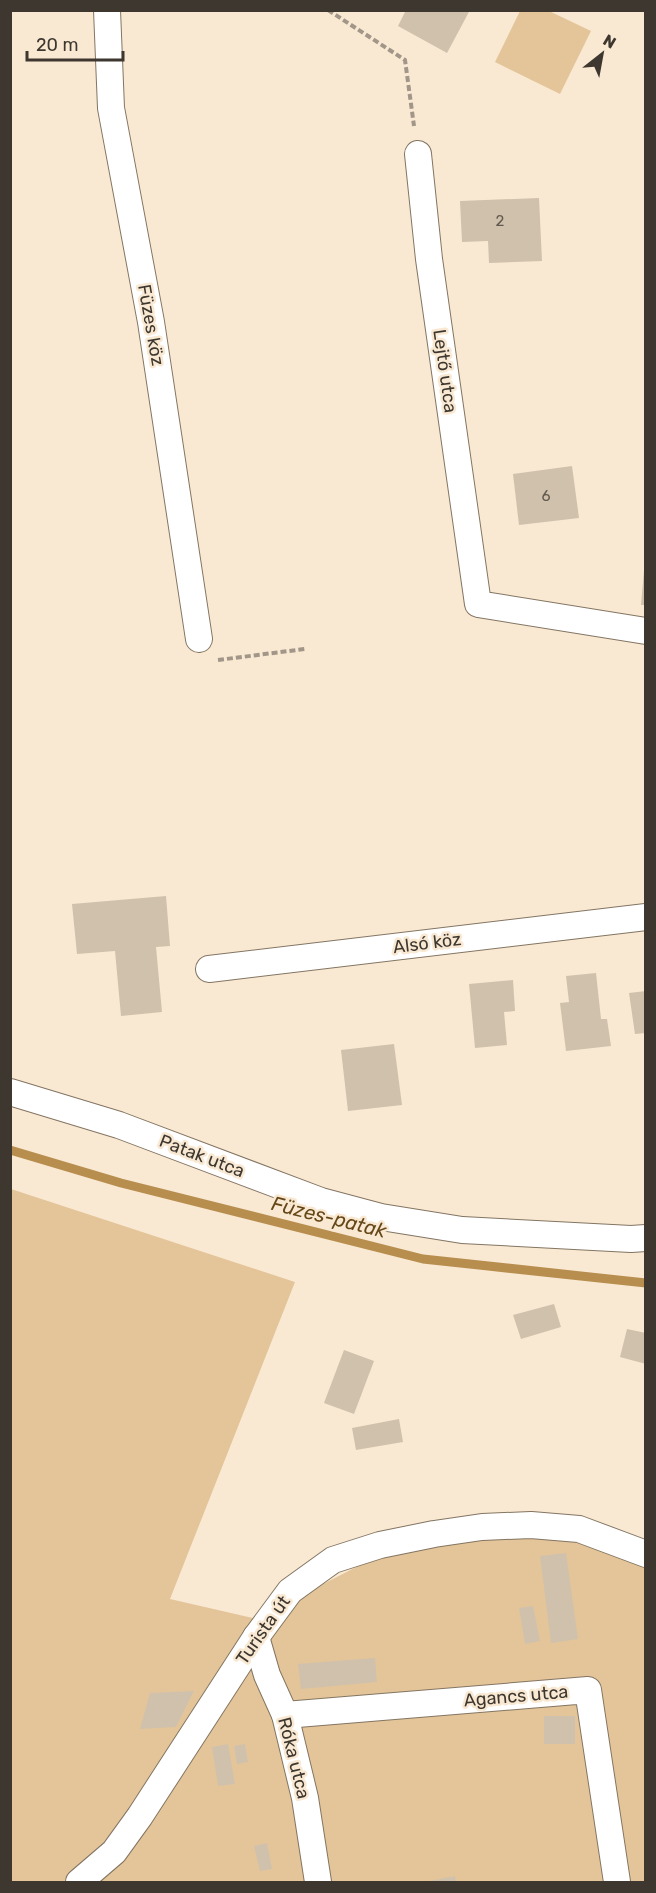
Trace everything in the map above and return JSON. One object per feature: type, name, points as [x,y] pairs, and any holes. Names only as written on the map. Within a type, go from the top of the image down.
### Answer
[{"type":"street","name":"Füzes köz","points":[[107,10],[111,108],[151,322],[199,639]]},
{"type":"street","name":"Lejtő utca","points":[[418,154],[429,259],[478,604],[645,631]]},
{"type":"street","name":"Alsó köz","points":[[209,969],[645,917]]},
{"type":"street","name":"Patak utca","points":[[10,1092],[119,1125],[321,1201],[381,1217],[462,1230],[645,1238]]},
{"type":"street","name":"Turista út","points":[[79,1882],[114,1852],[140,1816],[256,1637],[290,1591],[333,1560],[380,1545],[482,1527],[531,1525],[579,1529],[645,1554]]},
{"type":"street","name":"Róka utca","points":[[256,1637],[267,1675],[285,1715],[306,1798],[318,1882]]},
{"type":"street","name":"Agancs utca","points":[[285,1715],[588,1690],[617,1882]]},
{"type":"path","points":[[328,10],[405,60],[418,154]]},
{"type":"path","points":[[199,639],[219,661],[305,649]]},
{"type":"shaded area","points":[[520,11],[549,11],[591,31],[560,94],[495,62]]},
{"type":"shaded area","points":[[11,1189],[295,1282],[170,1599],[266,1621],[290,1601],[370,1560],[486,1534],[572,1541],[645,1565],[645,1882],[11,1882]]},
{"type":"building","points":[[406,10],[470,10],[447,53],[398,26]]},
{"type":"building","points":[[539,198],[542,261],[489,263],[488,241],[462,242],[460,201]]},
{"type":"building","points":[[572,466],[579,518],[519,525],[513,474]]},
{"type":"building","points":[[644,570],[646,570],[646,605],[641,605]]},
{"type":"building","points":[[166,896],[170,946],[156,947],[162,1012],[121,1016],[115,951],[77,954],[72,904]]},
{"type":"building","points":[[596,973],[601,1019],[607,1019],[611,1046],[566,1051],[560,1003],[569,1002],[566,976]]},
{"type":"building","points":[[513,980],[515,1011],[504,1012],[507,1045],[475,1048],[469,984]]},
{"type":"building","points":[[646,991],[646,1033],[635,1034],[629,993]]},
{"type":"building","points":[[394,1044],[402,1105],[348,1111],[341,1050]]},
{"type":"building","points":[[554,1304],[561,1327],[521,1339],[513,1315]]},
{"type":"building","points":[[627,1329],[646,1333],[646,1364],[620,1357]]},
{"type":"building","points":[[344,1350],[374,1361],[354,1414],[324,1403]]},
{"type":"building","points":[[399,1419],[403,1442],[356,1450],[352,1428]]},
{"type":"building","points":[[566,1553],[578,1639],[551,1643],[540,1556]]},
{"type":"building","points":[[533,1606],[540,1641],[525,1644],[519,1608]]},
{"type":"building","points":[[375,1658],[377,1682],[301,1689],[298,1664]]},
{"type":"building","points":[[194,1691],[176,1727],[140,1729],[150,1693]]},
{"type":"building","points":[[544,1716],[575,1716],[575,1744],[544,1744]]},
{"type":"building","points":[[228,1744],[235,1784],[218,1786],[212,1747]]},
{"type":"building","points":[[245,1744],[248,1762],[237,1764],[234,1746]]},
{"type":"building","points":[[267,1843],[272,1869],[260,1871],[254,1846]]},
{"type":"building","points":[[455,1876],[456,1882],[430,1882],[430,1881]]},
{"type":"waterway","name":"Füzes-patak","points":[[10,1150],[121,1183],[423,1259],[646,1283]]}]
